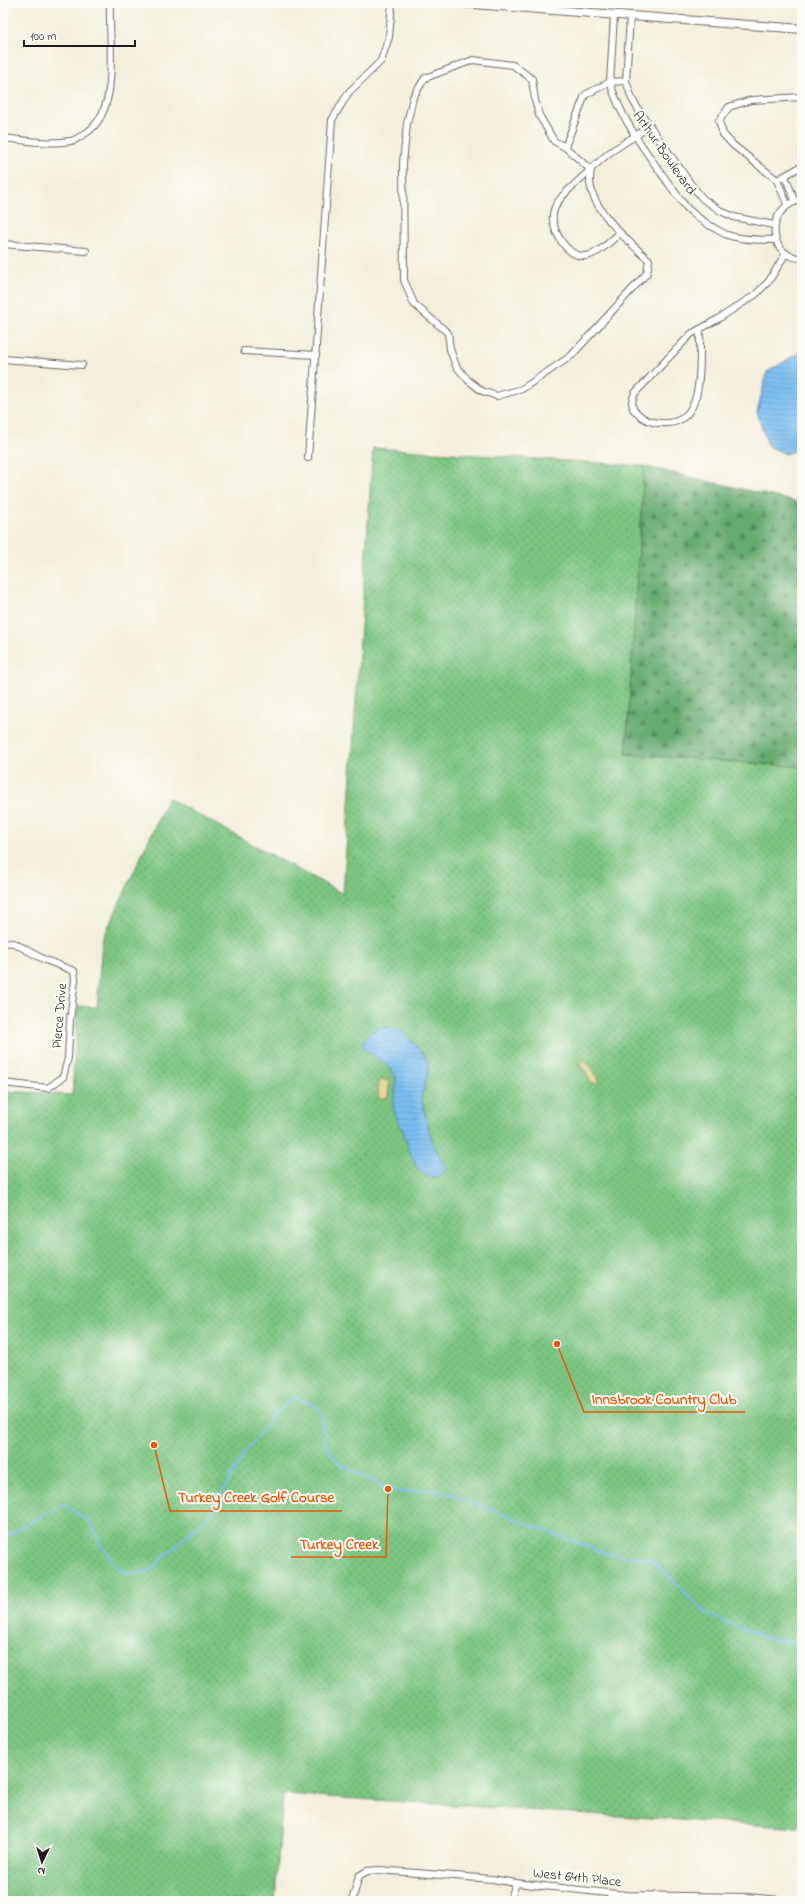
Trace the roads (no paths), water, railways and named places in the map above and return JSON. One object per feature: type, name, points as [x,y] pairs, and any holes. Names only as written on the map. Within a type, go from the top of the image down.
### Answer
[{"type":"street","points":[[3,138],[53,142],[71,141],[91,132],[105,111],[110,74],[110,3]]},
{"type":"street","points":[[308,458],[332,120],[349,92],[381,61],[389,37],[392,3]]},
{"type":"street","points":[[461,3],[614,16],[802,29]]},
{"type":"street","name":"Arthur Boulevard","points":[[614,16],[610,82],[619,109],[636,136],[689,210],[727,235],[759,240],[776,240]]},
{"type":"street","name":"Arthur Boulevard","points":[[630,17],[626,81],[632,99],[690,184],[703,198],[721,211],[734,217],[774,225]]},
{"type":"street","points":[[473,60],[513,66],[532,79],[539,115],[554,141],[565,147],[591,170],[591,189],[596,202],[620,233],[649,260],[647,273],[571,356],[522,389],[497,396],[482,391],[468,380],[456,366],[450,349],[448,333],[414,304],[404,280],[403,163],[407,124],[413,97],[425,78],[473,60]]},
{"type":"street","points":[[565,147],[585,95],[610,82],[626,81]]},
{"type":"street","points":[[787,204],[777,180],[733,145],[723,134],[719,122],[730,107],[751,100],[802,97]]},
{"type":"street","points":[[620,233],[597,251],[584,256],[570,251],[559,238],[552,220],[554,210],[559,201],[608,154],[650,126]]},
{"type":"street","points":[[777,180],[802,166]]},
{"type":"street","points":[[786,176],[799,200],[787,204],[779,213],[774,225],[776,240],[786,253],[802,258]]},
{"type":"street","points":[[3,244],[86,251]]},
{"type":"street","points":[[700,329],[698,393],[694,406],[687,415],[675,423],[656,424],[642,418],[633,409],[632,401],[635,394],[690,334],[700,329],[718,320],[755,295],[769,281],[786,253]]},
{"type":"street","points":[[244,351],[316,355]]},
{"type":"street","points":[[3,359],[82,365]]},
{"type":"street","name":"Pierce Drive","points":[[3,942],[14,943],[42,959],[74,971],[75,980],[70,1020],[68,1058],[63,1077],[48,1088],[3,1083]]},
{"type":"street","name":"West 64th Place","points":[[352,1901],[359,1876],[367,1871],[379,1870],[492,1879],[595,1893],[660,1898],[746,1897],[794,1901]]},
{"type":"street","points":[[510,1901],[516,1883]]},
{"type":"water","points":[[802,351],[802,447],[786,454],[768,446],[757,412],[767,372]]},
{"type":"water","points":[[386,1027],[401,1030],[422,1052],[428,1062],[428,1073],[421,1098],[433,1144],[447,1169],[439,1178],[431,1178],[424,1174],[414,1162],[393,1106],[396,1087],[395,1076],[385,1063],[363,1048],[364,1039],[366,1036],[377,1029]]},
{"type":"waterway","points":[[3,1538],[63,1504],[90,1522],[103,1548],[118,1568],[128,1573],[137,1574],[152,1569],[212,1512],[243,1456],[272,1417],[294,1397],[319,1407],[326,1444],[331,1454],[341,1465],[388,1489],[399,1492],[430,1490],[448,1493],[601,1552],[626,1557],[645,1558],[657,1564],[705,1613],[763,1637],[802,1645]]},
{"type":"place","name":"Innsbrook Country Club","points":[[557,1344]]},
{"type":"place","name":"Turkey Creek Golf Course","points":[[154,1445]]},
{"type":"place","name":"Turkey Creek","points":[[388,1489]]}]
